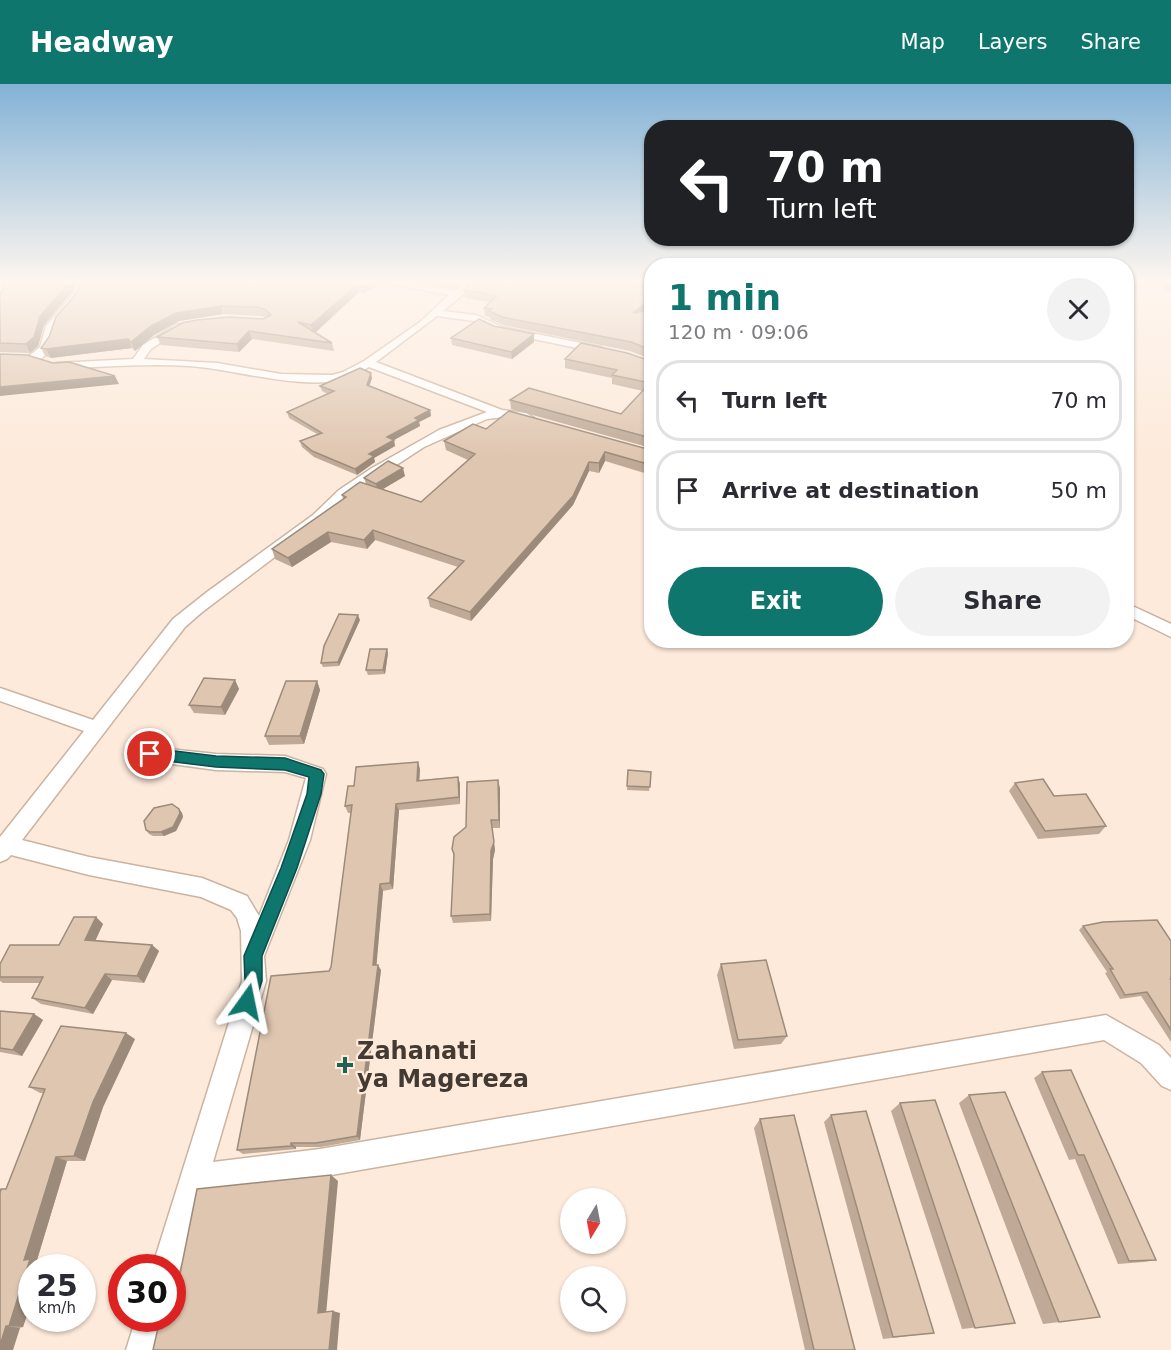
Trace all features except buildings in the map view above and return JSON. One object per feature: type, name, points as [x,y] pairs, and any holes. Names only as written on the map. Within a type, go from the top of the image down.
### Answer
[{"type":"street","points":[[49,339],[45,349],[28,357],[58,366],[136,362],[216,366],[281,377],[317,379],[346,375],[368,363],[401,339]]},
{"type":"street","points":[[136,362],[147,347],[157,339]]},
{"type":"street","points":[[548,339],[615,353]]},
{"type":"street","points":[[368,363],[502,413],[540,422]]},
{"type":"street","points":[[171,1254],[254,981],[252,931],[247,913],[239,903],[202,888],[3,849],[179,623],[204,601],[323,514],[341,495],[389,461],[474,420],[502,413]]},
{"type":"street","points":[[1134,612],[1171,631]]},
{"type":"street","points":[[0,694],[98,729]]},
{"type":"street","points":[[150,754],[216,762],[285,764],[316,774],[314,794],[289,868],[253,956]]},
{"type":"street","points":[[194,1178],[320,1163],[1106,1027],[1150,1054],[1171,1077]]},
{"type":"street","points":[[142,1350],[148,1332]]},
{"type":"place","name":"Zahanati ya Magereza","points":[[345,1065]]},
{"type":"route","points":[[150,754],[216,762],[285,764],[316,774],[314,794],[289,868],[253,956],[254,981],[247,1002]]}]
